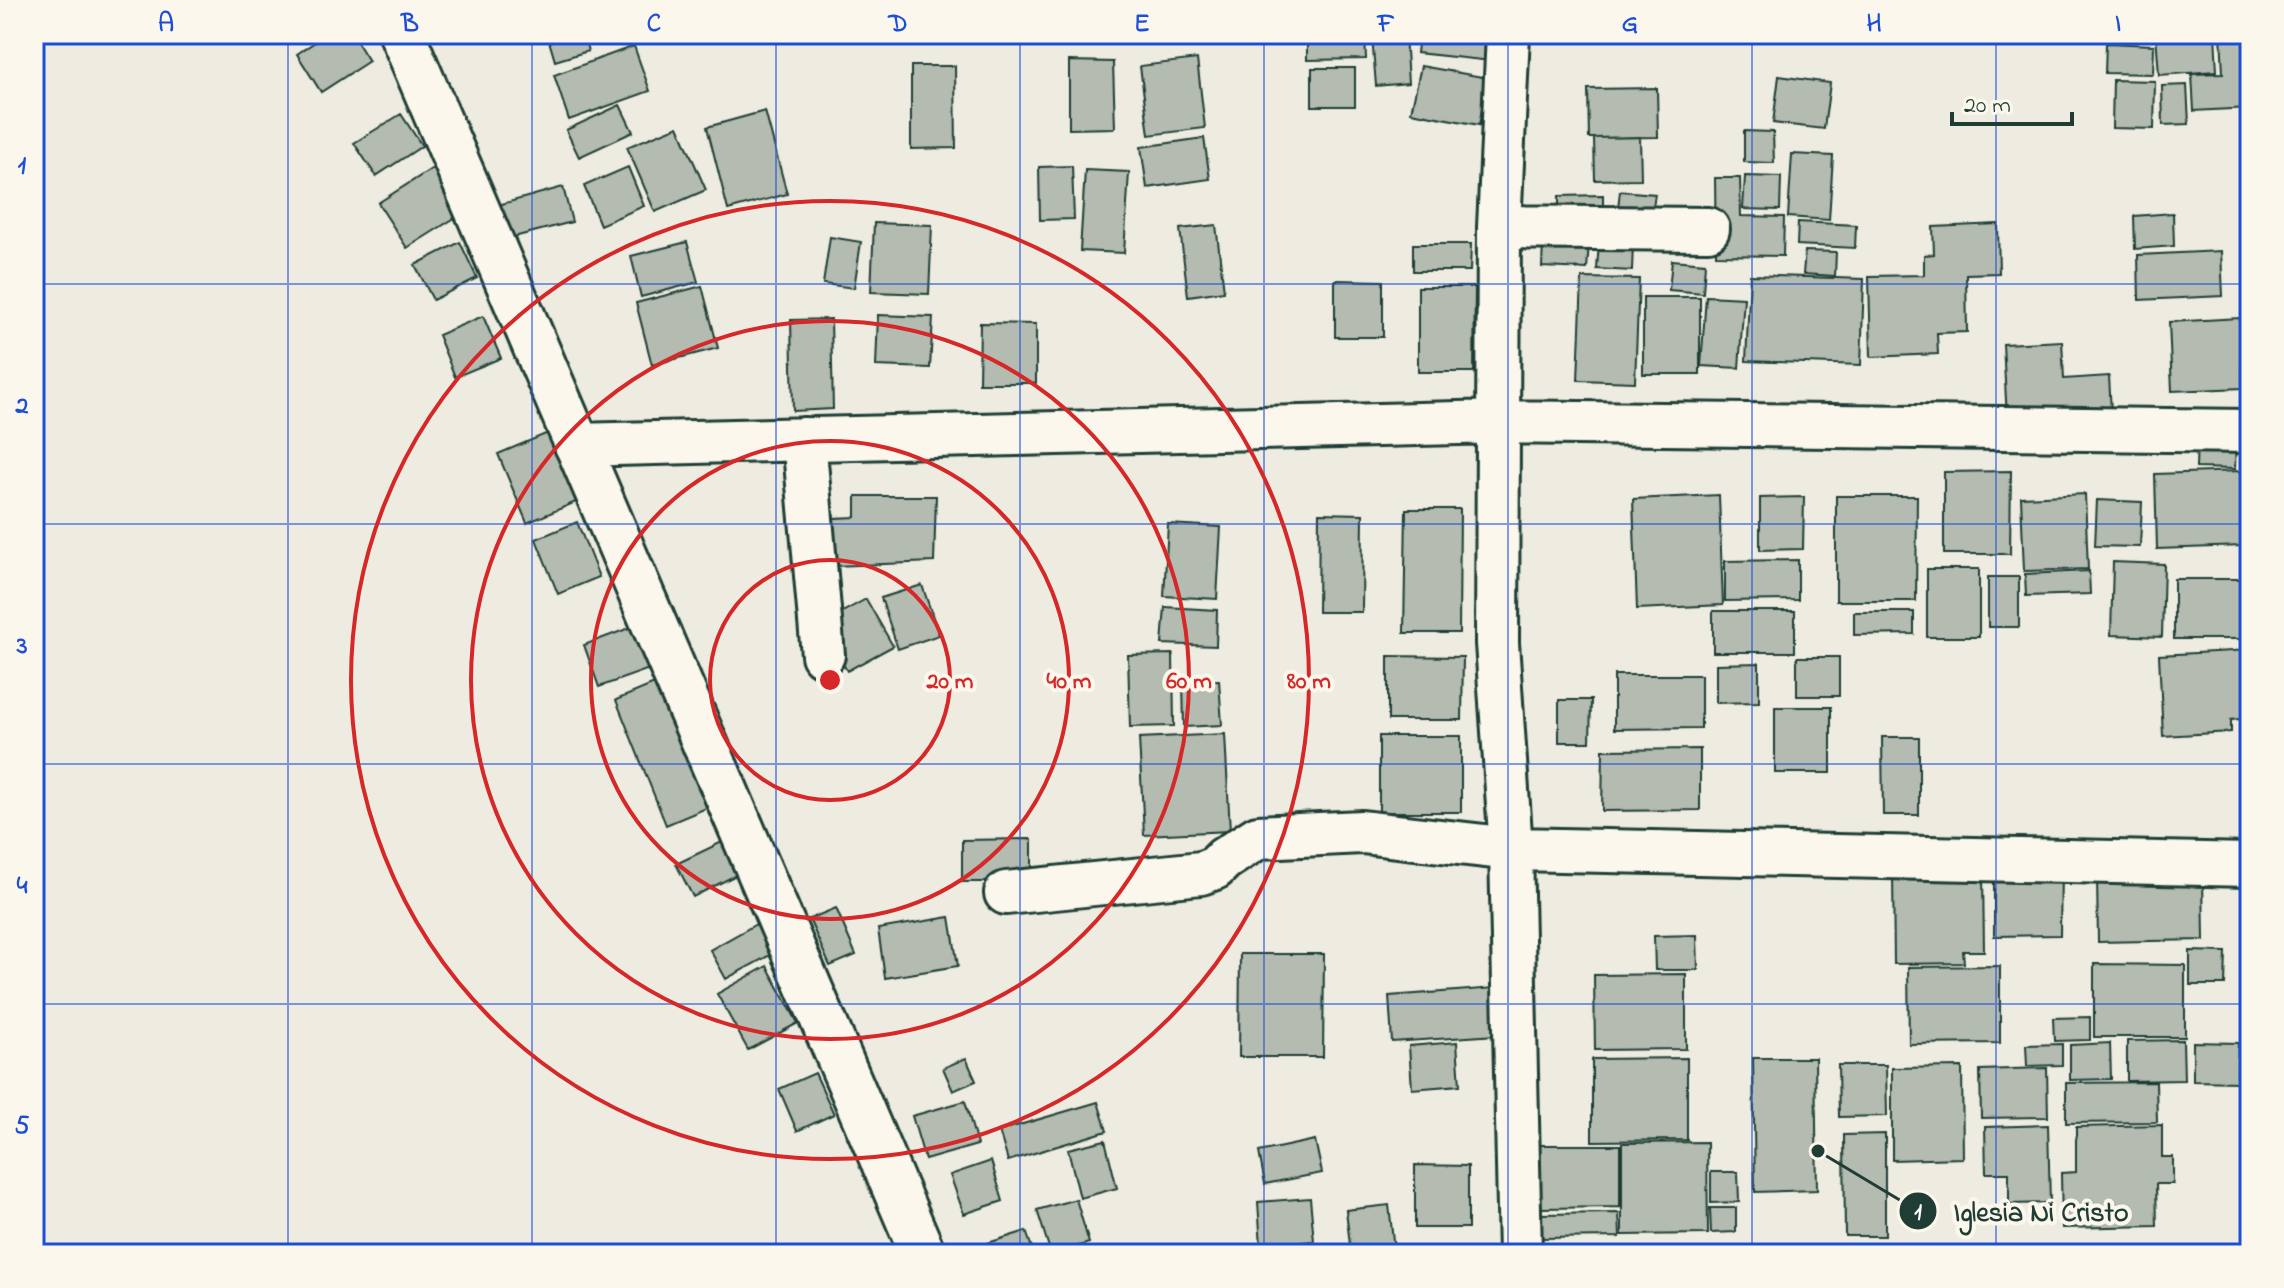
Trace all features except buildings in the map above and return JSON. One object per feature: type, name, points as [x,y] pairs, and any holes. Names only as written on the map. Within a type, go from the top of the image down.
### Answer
[{"type":"street","points":[[402,34],[923,1254]]},
{"type":"street","points":[[1508,34],[1499,227],[1497,643],[1511,849],[1520,1254]]},
{"type":"street","points":[[1499,227],[1708,229]]},
{"type":"street","points":[[576,445],[1498,422],[2250,431]]},
{"type":"street","points":[[804,439],[823,655]]},
{"type":"street","points":[[1006,893],[1201,873],[1215,868],[1258,837],[1362,832],[1511,849],[2250,865]]},
{"type":"place","name":"Iglesia Ni Cristo","points":[[1818,1151]]}]
